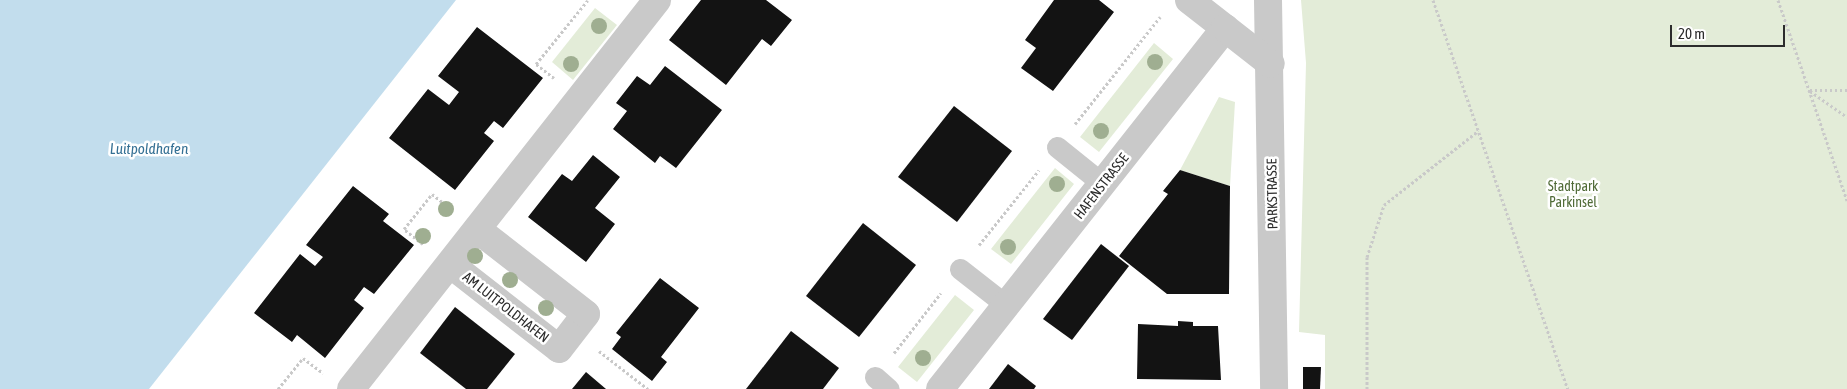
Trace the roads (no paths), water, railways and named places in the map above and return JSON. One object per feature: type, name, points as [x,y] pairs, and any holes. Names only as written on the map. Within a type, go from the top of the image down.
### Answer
[{"type":"street","name":"AM LUITPOLDHAFEN","points":[[340,383],[450,264],[657,0]]},
{"type":"street","points":[[1188,0],[1271,64]]},
{"type":"street","name":"PARKSTRASSE","points":[[1268,0],[1271,64],[1274,389]]},
{"type":"street","name":"HAFENSTRASSE","points":[[940,389],[1225,28]]},
{"type":"street","name":"AM LUITPOLDHAFEN","points":[[450,264],[559,349],[574,331],[586,314],[477,229]]},
{"type":"lane","points":[[1057,147],[1103,184]]},
{"type":"lane","points":[[960,269],[1006,305]]},
{"type":"water","name":"Luitpoldhafen","points":[[0,0],[456,0],[149,389],[0,389]]},
{"type":"park label","name":"Stadtpark Parkinsel","points":[[1573,194]]}]
